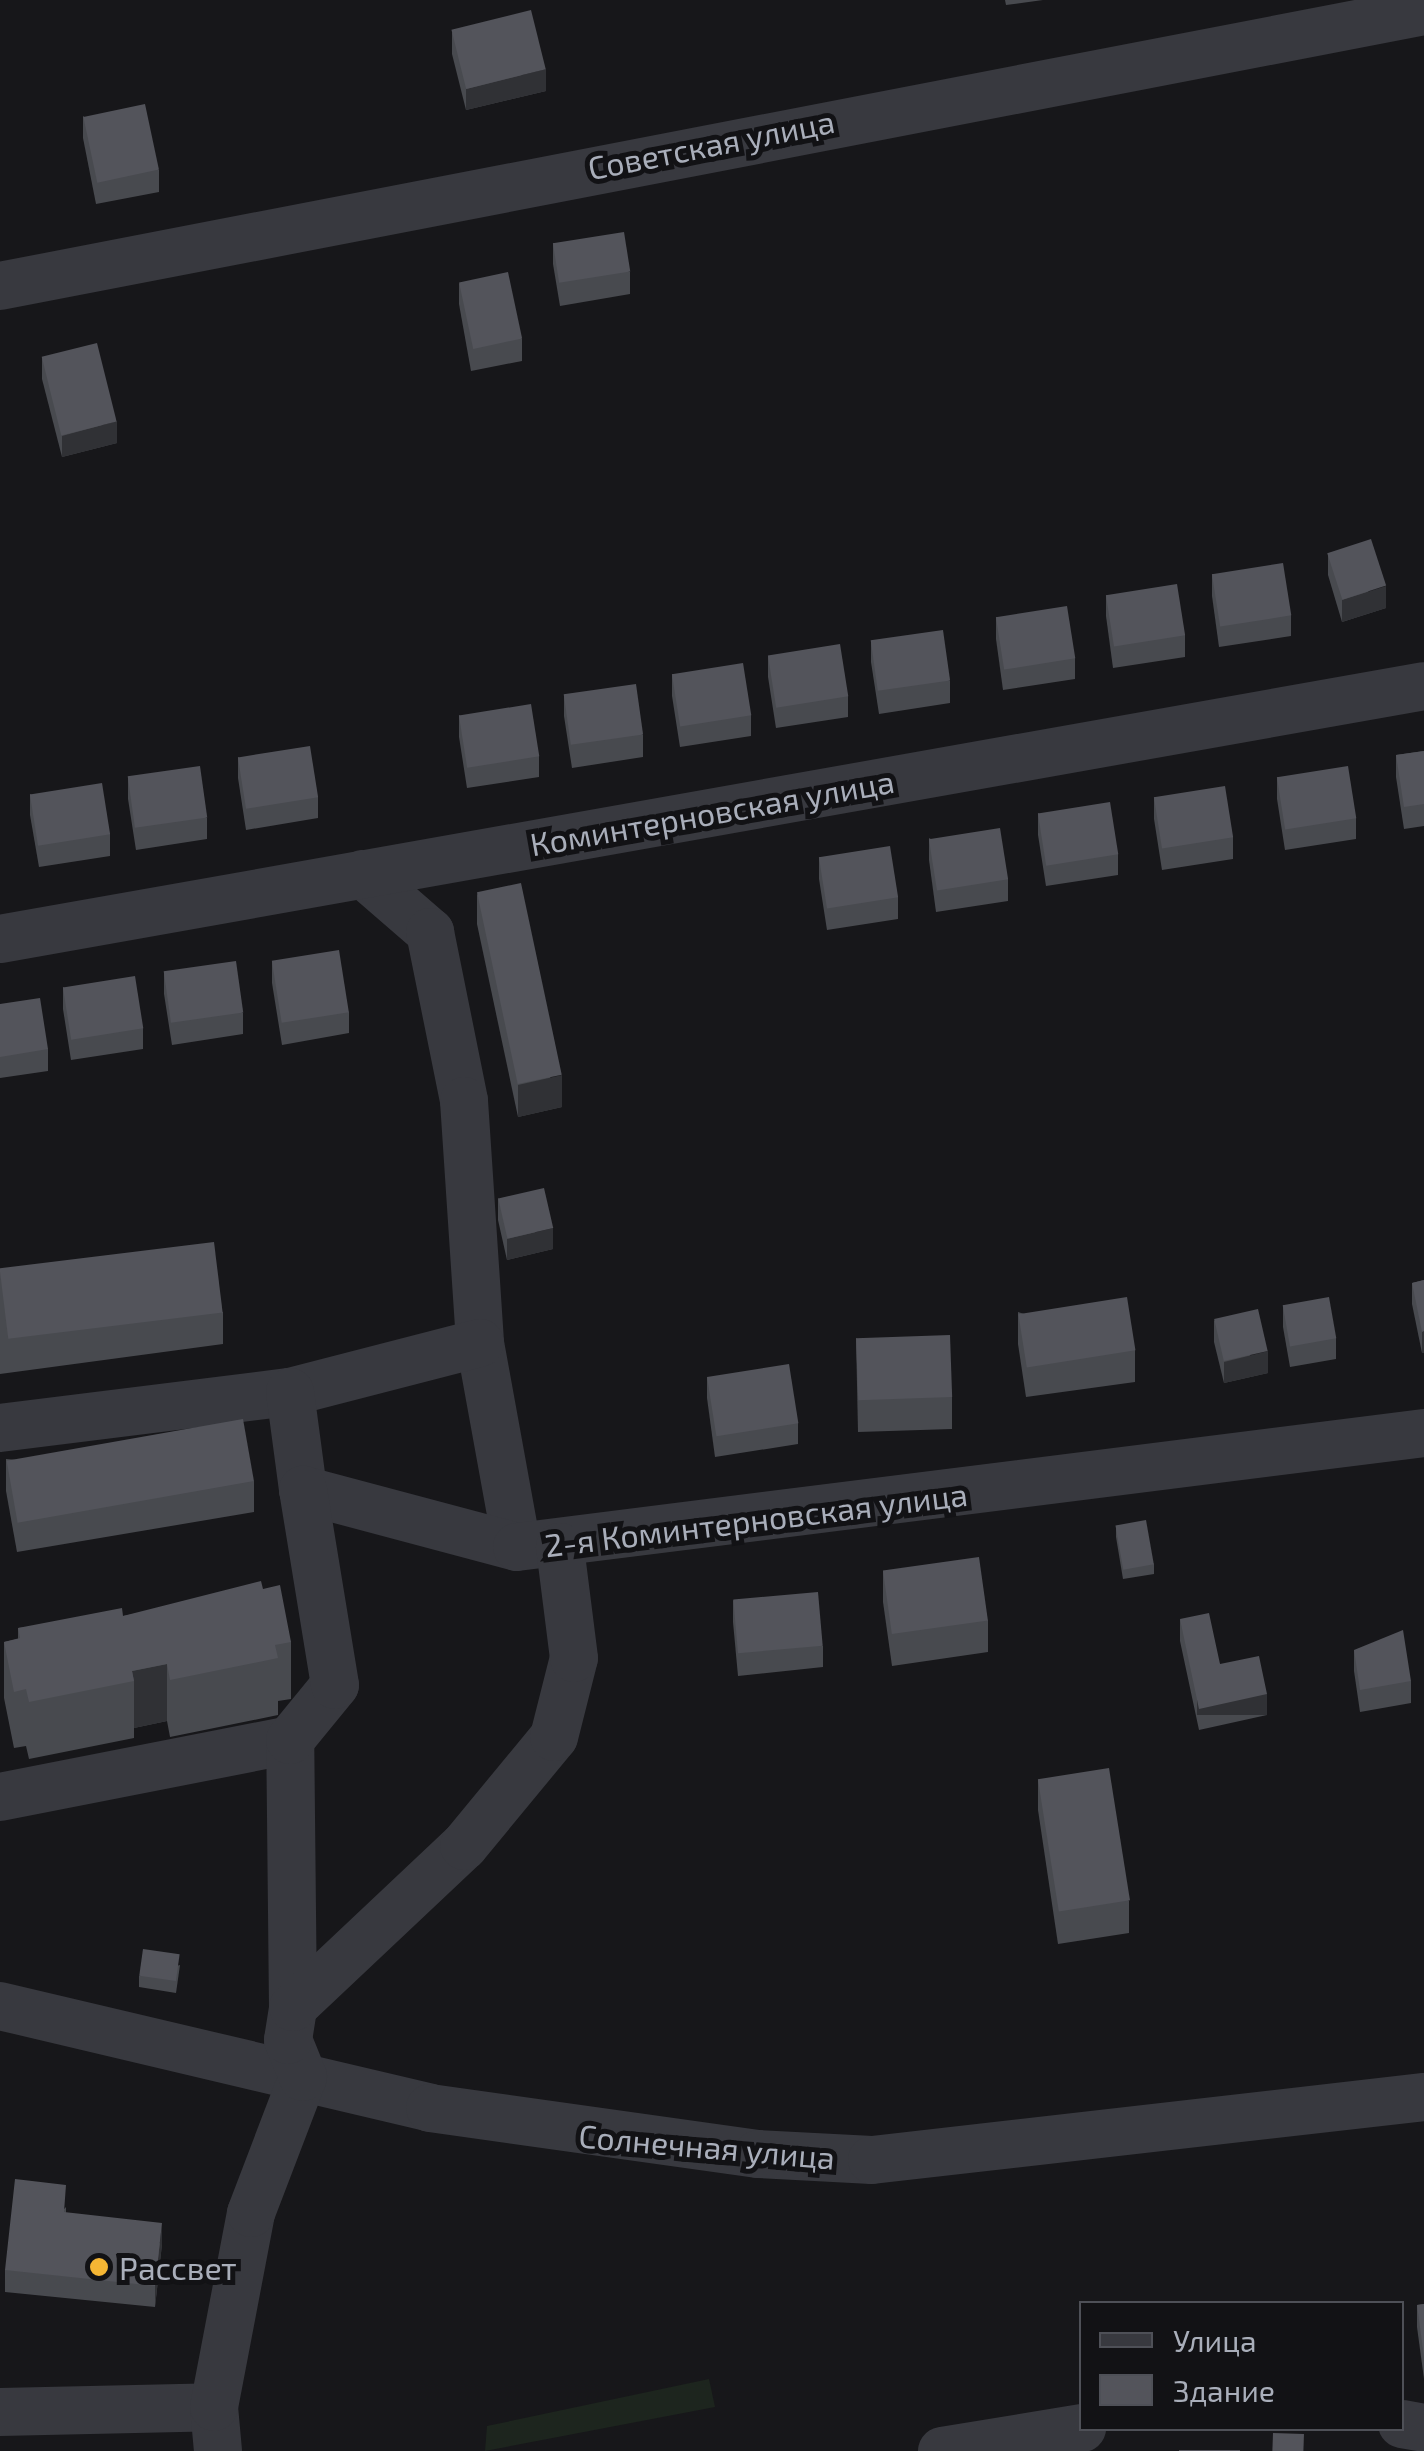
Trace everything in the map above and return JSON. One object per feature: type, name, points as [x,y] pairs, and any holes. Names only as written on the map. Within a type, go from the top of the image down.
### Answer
[{"type":"street","name":"Советская улица","points":[[0,286],[1424,10]]},
{"type":"street","name":"Коминтерновская улица","points":[[0,939],[1424,686]]},
{"type":"street","points":[[292,2006],[464,1846],[554,1737],[574,1658],[480,1343],[464,1101],[430,932],[363,874]]},
{"type":"street","points":[[0,1428],[290,1392],[480,1343]]},
{"type":"street","points":[[0,1797],[290,1740],[335,1685],[290,1392]]},
{"type":"street","name":"2-я Коминтерновская улица","points":[[303,1490],[538,1546],[1424,1432]]},
{"type":"street","points":[[0,2412],[216,2429],[251,2213],[304,2077],[288,2040],[292,2006],[290,1740]]},
{"type":"street","name":"Солнечная улица","points":[[0,2006],[556,2132],[872,2160],[1424,2097]]},
{"type":"street","points":[[942,2451],[1079,2428]]},
{"type":"shaded area","points":[[709,2379],[715,2407],[485,2451],[487,2426]]},
{"type":"building","points":[[531,10],[546,69],[466,89],[451,30]]},
{"type":"building","points":[[145,104],[159,170],[97,183],[83,117]]},
{"type":"building","points":[[624,232],[630,272],[559,283],[553,243]]},
{"type":"building","points":[[508,272],[522,339],[473,349],[459,282]]},
{"type":"building","points":[[97,343],[117,422],[61,435],[42,357]]},
{"type":"building","points":[[1371,539],[1386,586],[1342,600],[1327,553]]},
{"type":"building","points":[[1283,563],[1291,615],[1220,627],[1212,574]]},
{"type":"building","points":[[1177,584],[1185,635],[1114,647],[1106,595]]},
{"type":"building","points":[[1067,606],[1075,658],[1004,670],[996,617]]},
{"type":"building","points":[[943,630],[950,681],[878,691],[871,640]]},
{"type":"building","points":[[840,644],[848,696],[776,708],[768,655]]},
{"type":"building","points":[[743,663],[751,715],[680,727],[672,674]]},
{"type":"building","points":[[636,684],[643,735],[571,745],[564,694]]},
{"type":"building","points":[[531,704],[539,756],[467,768],[459,715]]},
{"type":"building","points":[[310,746],[318,797],[246,809],[238,757]]},
{"type":"building","points":[[1424,751],[1424,804],[1404,807],[1396,755]]},
{"type":"building","points":[[200,766],[207,817],[135,828],[128,776]]},
{"type":"building","points":[[1348,766],[1356,818],[1285,830],[1277,777]]},
{"type":"building","points":[[102,783],[110,834],[38,846],[30,794]]},
{"type":"building","points":[[1225,786],[1233,837],[1162,849],[1154,797]]},
{"type":"building","points":[[1110,802],[1118,854],[1046,866],[1038,813]]},
{"type":"building","points":[[1000,828],[1008,879],[937,891],[929,839]]},
{"type":"building","points":[[890,846],[898,897],[827,909],[819,857]]},
{"type":"building","points":[[521,883],[562,1075],[518,1084],[477,892]]},
{"type":"building","points":[[339,950],[349,1012],[282,1023],[272,961]]},
{"type":"building","points":[[236,961],[243,1012],[171,1023],[164,971]]},
{"type":"building","points":[[135,976],[143,1028],[71,1040],[63,987]]},
{"type":"building","points":[[40,998],[48,1049],[0,1057],[0,1004]]},
{"type":"building","points":[[544,1188],[553,1228],[507,1239],[498,1199]]},
{"type":"building","points":[[214,1242],[223,1312],[8,1339],[0,1268]]},
{"type":"building","points":[[1424,1280],[1424,1331],[1422,1332],[1412,1283]]},
{"type":"building","points":[[1127,1297],[1135,1350],[1027,1368],[1018,1314]]},
{"type":"building","points":[[1329,1297],[1336,1338],[1290,1347],[1283,1305]]},
{"type":"building","points":[[1258,1309],[1268,1351],[1224,1361],[1214,1319]]},
{"type":"building","points":[[950,1335],[952,1397],[858,1400],[856,1338]]},
{"type":"building","points":[[789,1364],[798,1423],[716,1436],[707,1377]]},
{"type":"building","points":[[243,1419],[254,1481],[18,1523],[7,1461]]},
{"type":"building","points":[[1146,1520],[1154,1564],[1123,1570],[1115,1525]]},
{"type":"building","points":[[979,1557],[988,1620],[892,1634],[883,1570]]},
{"type":"building","points":[[261,1581],[263,1589],[280,1585],[291,1642],[275,1645],[278,1658],[170,1680],[167,1664],[132,1671],[134,1681],[29,1702],[26,1689],[14,1692],[4,1642],[20,1638],[18,1628],[122,1608],[123,1616]]},
{"type":"building","points":[[818,1592],[823,1646],[738,1653],[733,1599]]},
{"type":"building","points":[[1209,1613],[1220,1664],[1259,1656],[1267,1694],[1199,1709],[1180,1619]]},
{"type":"building","points":[[1403,1630],[1411,1681],[1360,1690],[1354,1650]]},
{"type":"building","points":[[1109,1768],[1130,1900],[1059,1912],[1038,1779]]},
{"type":"building","points":[[143,1949],[180,1954],[176,1981],[139,1976]]},
{"type":"building","points":[[15,2179],[66,2185],[64,2212],[162,2223],[155,2286],[5,2270]]},
{"type":"building","points":[[1424,2304],[1424,2357],[1417,2305]]},
{"type":"building","points":[[1273,2433],[1304,2434],[1303,2451],[1272,2451]]},
{"type":"place","name":"Рассвет","points":[[99,2267]]}]
